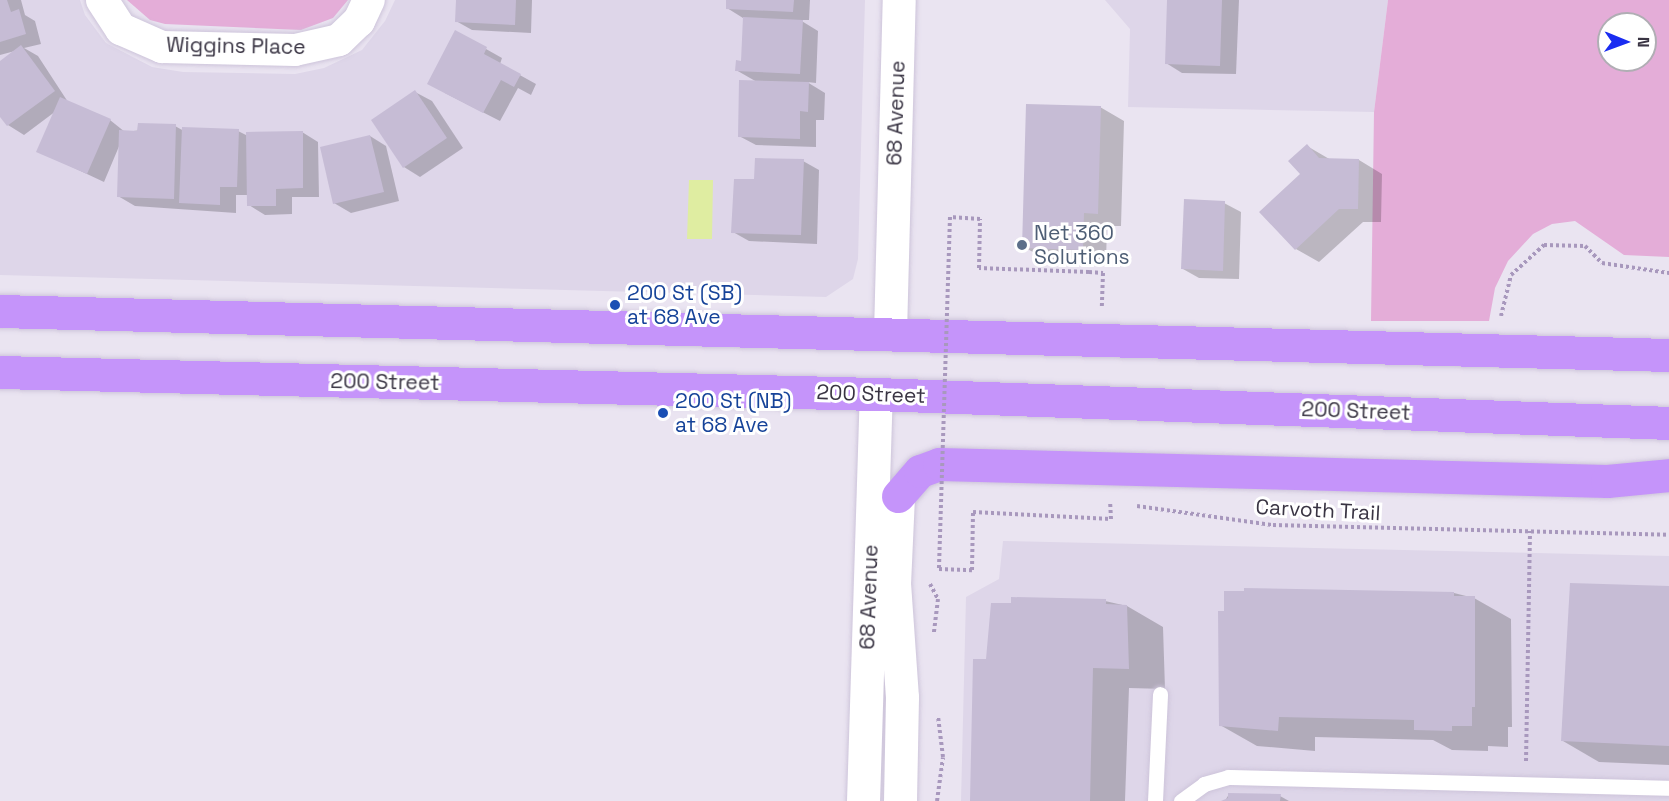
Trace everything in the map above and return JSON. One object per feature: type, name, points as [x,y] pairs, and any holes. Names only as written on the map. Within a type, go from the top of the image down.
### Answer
[{"type":"main road","points":[[0,311],[1669,355]]},
{"type":"main road","name":"200 Street","points":[[0,372],[876,394],[1669,423]]},
{"type":"main road","points":[[898,496],[920,471],[939,464],[1607,481],[1669,475]]},
{"type":"street","name":"Wiggins Place","points":[[102,0],[121,29],[162,47],[295,50],[339,40],[358,21],[369,0]]},
{"type":"street","name":"68 Avenue","points":[[890,333],[899,0]]},
{"type":"street","name":"68 Avenue","points":[[863,801],[876,394]]},
{"type":"street","name":"68 Avenue","points":[[898,496],[894,583],[902,697],[900,801]]},
{"type":"lane","points":[[1155,801],[1160,694]]},
{"type":"lane","points":[[1181,801],[1204,784],[1227,777],[1669,788]]},
{"type":"path","points":[[1090,306],[1102,306],[1103,273],[979,268],[980,219],[950,217],[939,569],[972,570],[973,512],[1111,519],[1110,502]]},
{"type":"path","points":[[1499,350],[1502,303],[1511,275],[1544,245],[1585,246],[1602,263],[1669,273]]},
{"type":"path","points":[[941,302],[953,302]]},
{"type":"path","points":[[1098,501],[1122,504]]},
{"type":"path","name":"Carvoth Trail","points":[[1134,505],[1273,525],[1669,535]]},
{"type":"path","points":[[1526,785],[1530,531]]},
{"type":"shaded area","points":[[0,0],[80,0],[85,15],[106,43],[152,67],[183,72],[295,74],[324,68],[362,50],[385,21],[395,0],[865,0],[858,259],[853,279],[826,297],[0,275]]},
{"type":"shaded area","points":[[127,0],[348,0],[333,18],[301,30],[165,24],[150,20]]},
{"type":"shaded area","points":[[1105,0],[1388,0],[1374,112],[1128,107],[1130,29]]},
{"type":"shaded area","points":[[1388,0],[1669,0],[1669,257],[1624,255],[1575,221],[1552,224],[1533,234],[1508,261],[1495,288],[1489,321],[1371,321],[1374,112]]},
{"type":"shaded area","points":[[689,180],[713,180],[712,239],[687,239]]},
{"type":"shaded area","points":[[1003,541],[1669,556],[1669,801],[961,801],[966,597],[999,579]]},
{"type":"building","points":[[0,0],[7,0],[11,12],[19,9],[26,34],[0,42]]},
{"type":"building","points":[[456,0],[516,0],[515,25],[455,22]]},
{"type":"building","points":[[726,0],[794,0],[793,12],[726,9]]},
{"type":"building","points":[[1167,0],[1222,0],[1220,66],[1165,64]]},
{"type":"building","points":[[743,17],[803,20],[800,74],[735,71],[736,60],[741,61]]},
{"type":"building","points":[[455,30],[487,47],[484,54],[521,74],[514,87],[501,80],[483,113],[427,84]]},
{"type":"building","points":[[21,45],[55,91],[7,126],[0,117],[0,61]]},
{"type":"building","points":[[739,80],[809,82],[808,112],[800,111],[800,139],[738,137]]},
{"type":"building","points":[[415,90],[447,138],[403,168],[371,120]]},
{"type":"building","points":[[60,97],[111,119],[87,174],[36,152]]},
{"type":"building","points":[[1026,104],[1101,106],[1098,214],[1084,213],[1083,250],[1022,248]]},
{"type":"building","points":[[138,123],[176,124],[174,199],[117,197],[119,130],[137,131]]},
{"type":"building","points":[[182,127],[239,129],[237,187],[220,187],[220,205],[179,203]]},
{"type":"building","points":[[303,131],[303,188],[276,189],[276,206],[247,206],[246,132]]},
{"type":"building","points":[[370,135],[384,192],[333,204],[320,147]]},
{"type":"building","points":[[1307,144],[1319,158],[1359,159],[1358,209],[1339,209],[1295,250],[1259,212],[1300,174],[1288,161]]},
{"type":"building","points":[[755,158],[804,159],[801,235],[731,233],[734,179],[754,179]]},
{"type":"building","points":[[1184,199],[1225,201],[1223,271],[1181,269]]},
{"type":"building","points":[[1570,583],[1669,586],[1669,746],[1561,741]]},
{"type":"building","points":[[1244,588],[1454,592],[1454,596],[1475,596],[1475,707],[1472,707],[1472,726],[1452,726],[1452,731],[1414,730],[1414,720],[1279,717],[1278,731],[1219,726],[1218,611],[1224,611],[1224,591],[1244,591]]},
{"type":"building","points":[[1011,597],[1106,599],[1106,604],[1127,605],[1129,669],[1093,668],[1090,801],[970,801],[973,659],[986,659],[991,603],[1011,603]]},
{"type":"building","points":[[1228,793],[1281,794],[1280,801],[1221,801],[1228,798]]},
{"type":"place","name":"Net 360 Solutions","points":[[1022,245]]},
{"type":"place","name":"200 St (SB) at 68 Ave","points":[[615,305]]},
{"type":"place","name":"200 St (NB) at 68 Ave","points":[[663,413]]}]
